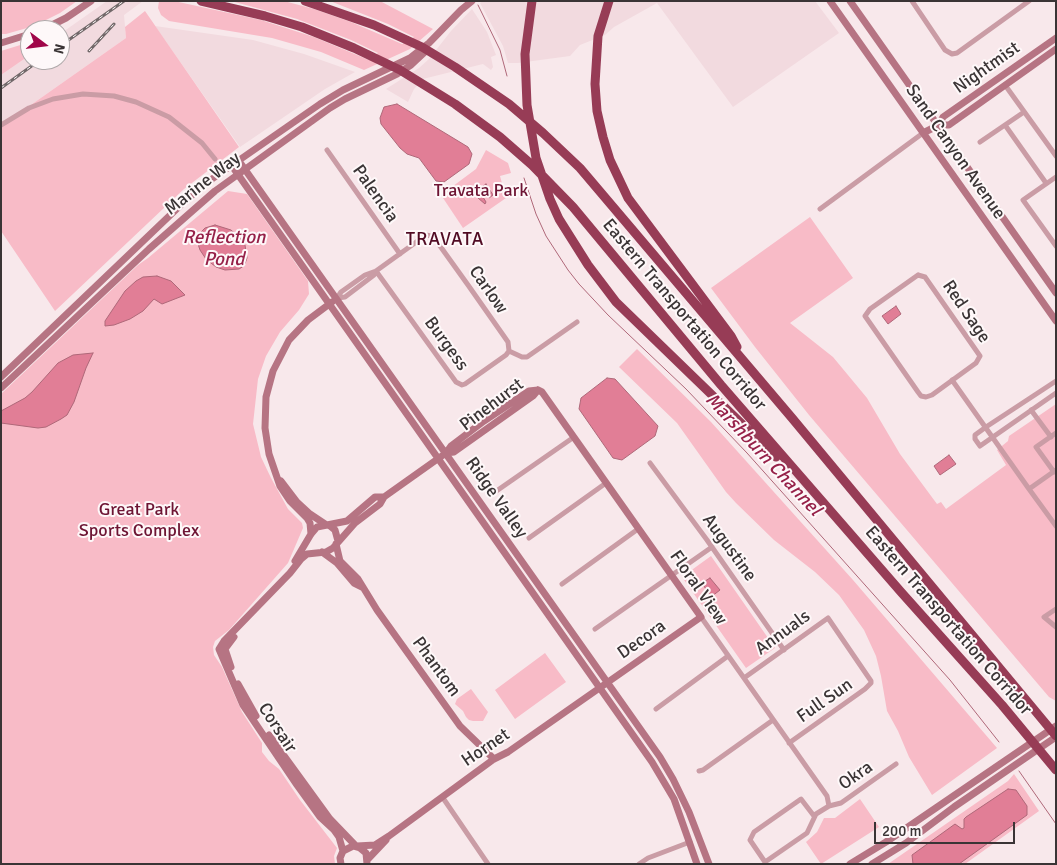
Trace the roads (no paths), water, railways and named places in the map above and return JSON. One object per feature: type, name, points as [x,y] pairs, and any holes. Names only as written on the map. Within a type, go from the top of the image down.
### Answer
[{"type":"highway","name":"Eastern Transportation Corridor","points":[[201,1],[302,27],[354,48],[427,86],[500,137],[554,187],[821,501],[1002,705],[1056,770]]},
{"type":"highway","name":"Eastern Transportation Corridor","points":[[305,1],[374,25],[455,67],[509,104],[580,168],[749,367],[1056,736]]},
{"type":"highway","points":[[532,1],[526,35],[525,67],[530,130],[542,178],[566,232],[616,302],[821,501]]},
{"type":"highway","points":[[608,1],[598,36],[595,84],[597,111],[603,137],[618,179],[628,198],[731,336],[749,367]]},
{"type":"main road","points":[[62,20],[90,1]]},
{"type":"main road","name":"Marine Way","points":[[1,376],[186,200],[235,163],[320,104],[343,90],[419,52],[472,1]]},
{"type":"main road","name":"Sand Canyon Avenue","points":[[830,1],[1056,321]]},
{"type":"main road","name":"Sand Canyon Avenue","points":[[850,1],[1056,293]]},
{"type":"main road","name":"Marine Way","points":[[1,388],[189,212],[241,172],[345,99],[397,74],[411,65],[440,35],[442,30]]},
{"type":"main road","points":[[1,43],[20,37]]},
{"type":"main road","name":"Nightmist","points":[[939,125],[944,117],[1056,38]]},
{"type":"main road","name":"Nightmist","points":[[923,133],[939,125],[949,125],[1056,49]]},
{"type":"main road","name":"Ridge Valley","points":[[235,163],[330,304],[439,458],[603,684],[660,757],[690,812],[709,864]]},
{"type":"main road","name":"Ridge Valley","points":[[241,172],[337,298],[446,453],[603,684],[674,799],[697,864]]},
{"type":"main road","points":[[337,298],[308,320],[289,340],[280,354],[266,396],[265,428],[269,454],[280,486],[290,501],[310,523],[310,535],[314,547],[321,552],[329,551],[355,523],[380,504],[384,497],[446,453]]},
{"type":"main road","name":"Pinehurst","points":[[446,453],[484,421],[529,390],[538,390]]},
{"type":"main road","name":"Floral View","points":[[538,390],[542,392],[701,617]]},
{"type":"main road","points":[[278,478],[304,508],[335,530],[337,543]]},
{"type":"main road","points":[[310,535],[317,527],[345,522],[375,498],[384,497]]},
{"type":"main road","name":"Corsair","points":[[274,588],[296,559],[310,535]]},
{"type":"main road","name":"Phantom","points":[[337,543],[340,560],[358,579],[376,610],[460,726],[494,759]]},
{"type":"main road","name":"Corsair","points":[[321,552],[307,554],[224,641],[219,649],[243,705],[297,786],[320,817],[339,837],[343,851]]},
{"type":"main road","name":"Phantom","points":[[321,552],[337,564],[354,583],[363,587]]},
{"type":"main road","name":"Decora","points":[[603,684],[701,617]]},
{"type":"main road","name":"Corsair","points":[[246,618],[244,624],[225,650],[239,686],[267,732],[314,799],[356,846]]},
{"type":"main road","name":"Hornet","points":[[343,851],[349,846],[375,845],[494,759],[508,752],[603,684]]},
{"type":"main road","points":[[850,864],[886,842],[1056,726]]},
{"type":"main road","points":[[872,864],[906,843],[1056,736]]},
{"type":"main road","points":[[652,762],[660,757]]},
{"type":"main road","name":"Hornet","points":[[367,862],[389,836]]},
{"type":"main road","points":[[356,846],[363,850],[367,862]]},
{"type":"main road","points":[[340,864],[343,851]]},
{"type":"street","points":[[912,1],[945,50],[952,54],[957,53],[1029,1]]},
{"type":"street","points":[[1005,85],[1056,156]]},
{"type":"street","points":[[1,125],[29,108],[52,99],[83,94],[114,96],[136,102],[169,117],[202,143],[215,159]]},
{"type":"street","points":[[980,142],[1024,112]]},
{"type":"street","points":[[1005,125],[1046,183]]},
{"type":"street","name":"Nightmist","points":[[820,209],[923,133]]},
{"type":"street","name":"Palencia","points":[[327,150],[400,254]]},
{"type":"street","points":[[1056,177],[1023,200],[1056,246]]},
{"type":"street","name":"Carlow","points":[[337,298],[345,298],[374,275],[376,271],[426,236],[431,236],[508,342],[509,351]]},
{"type":"street","name":"Burgess","points":[[376,271],[456,382],[465,384],[509,351]]},
{"type":"street","name":"Red Sage","points":[[918,275],[925,277],[980,356],[976,363],[952,380],[932,395],[921,396],[865,316],[870,309],[918,275]]},
{"type":"street","points":[[509,351],[522,357],[527,357],[577,322]]},
{"type":"street","points":[[952,380],[1056,526]]},
{"type":"street","points":[[1056,381],[986,427],[975,435],[975,439],[980,446],[1056,393]]},
{"type":"street","points":[[1029,489],[1055,471],[1036,447],[1053,435],[1031,410]]},
{"type":"street","points":[[495,492],[574,437]]},
{"type":"street","name":"Augustine","points":[[650,463],[784,650]]},
{"type":"street","points":[[529,538],[606,483]]},
{"type":"street","points":[[562,584],[638,529]]},
{"type":"street","points":[[595,629],[712,547]]},
{"type":"street","points":[[1056,609],[1044,617],[1056,627]]},
{"type":"street","name":"Floral View","points":[[701,617],[827,796],[829,806]]},
{"type":"street","name":"Annuals","points":[[744,678],[827,618],[852,654]]},
{"type":"street","name":"Full Sun","points":[[789,743],[869,686],[871,681],[852,654]]},
{"type":"street","points":[[656,709],[728,656]]},
{"type":"street","points":[[700,771],[773,720]]},
{"type":"street","name":"Okra","points":[[814,816],[829,806],[841,803],[896,764]]},
{"type":"street","points":[[442,798],[488,864]]},
{"type":"street","points":[[801,799],[814,816],[807,832],[765,862],[750,840],[754,832],[801,799]]},
{"type":"street","points":[[639,864],[648,858],[690,842]]},
{"type":"water","points":[[397,104],[468,147],[472,154],[469,164],[444,182],[436,181],[419,158],[407,154],[400,148],[381,124],[380,118],[384,107]]},
{"type":"water","points":[[486,184],[493,195],[489,198],[486,195],[483,197],[486,202],[485,204],[478,198],[474,189],[477,188],[480,194],[484,192],[482,187]]},
{"type":"water","name":"Reflection Pond","points":[[215,225],[231,230],[245,245],[247,258],[244,266],[239,269],[225,270],[216,267],[206,259],[198,244],[200,233],[205,228]]},
{"type":"water","points":[[157,276],[171,281],[185,295],[162,304],[154,299],[143,311],[130,319],[105,326],[105,321],[125,291],[143,277]]},
{"type":"water","points":[[896,306],[901,314],[888,324],[882,316]]},
{"type":"water","points":[[93,353],[67,415],[46,427],[38,428],[1,423],[1,411],[25,398],[58,363],[73,355]]},
{"type":"water","points":[[607,378],[615,379],[658,426],[655,436],[622,460],[613,458],[579,409],[581,398]]},
{"type":"water","points":[[949,455],[956,464],[940,475],[934,466]]},
{"type":"water","points":[[710,578],[720,590],[711,597],[702,583]]},
{"type":"water","points":[[1008,789],[1016,790],[1027,806],[1027,815],[959,864],[913,864],[912,855],[955,824],[962,829],[964,828],[964,819],[966,817]]},
{"type":"waterway","name":"Marshburn Channel","points":[[478,5],[500,50],[507,76]]},
{"type":"waterway","name":"Marshburn Channel","points":[[524,178],[536,214],[546,236],[579,284],[608,315],[686,389],[747,453],[950,680],[999,742]]},
{"type":"waterway","name":"Marshburn Channel","points":[[1019,771],[1056,824]]},
{"type":"railway","points":[[70,39],[124,1]]},
{"type":"railway","points":[[89,51],[114,24]]},
{"type":"railway","points":[[1,88],[26,70]]},
{"type":"district","name":"TRAVATA","points":[[445,240]]},
{"type":"park label","name":"Travata Park","points":[[481,191]]},
{"type":"park label","name":"Great Park Sports Complex","points":[[139,520]]}]
